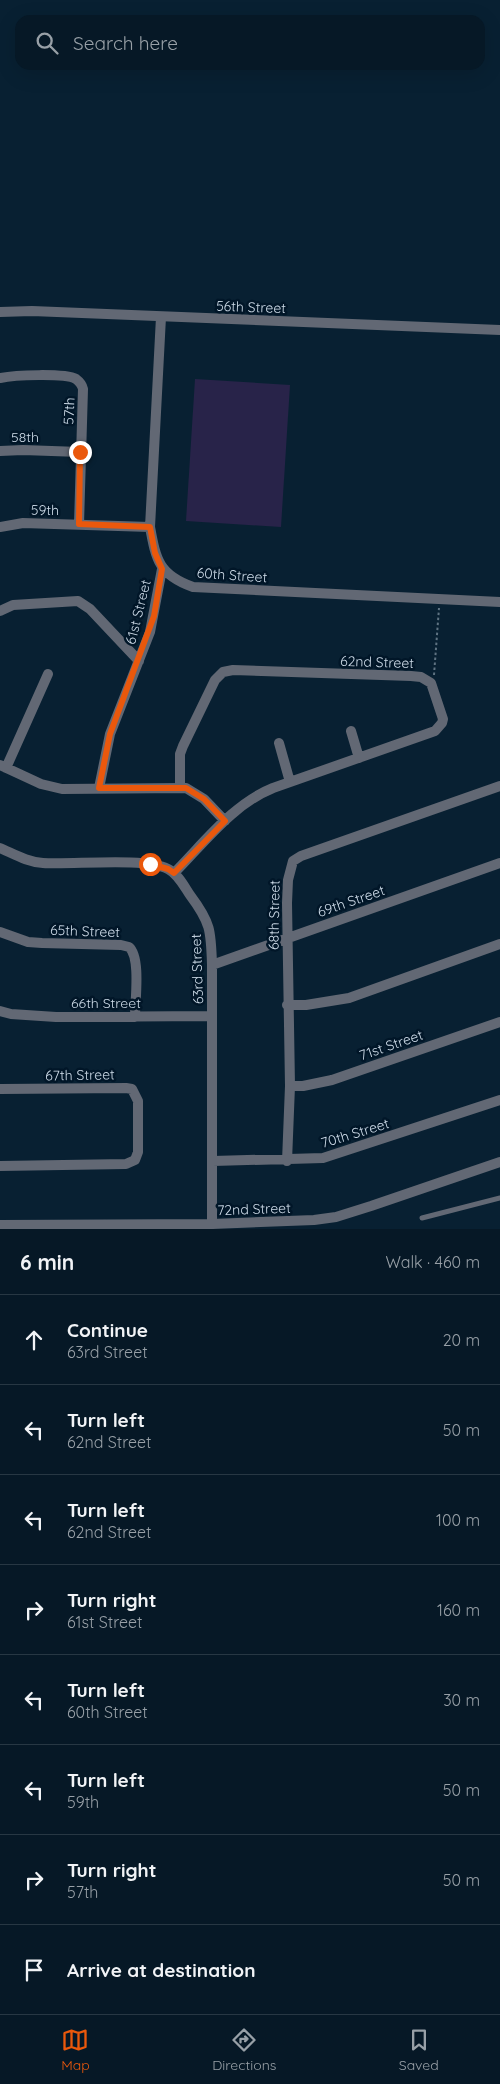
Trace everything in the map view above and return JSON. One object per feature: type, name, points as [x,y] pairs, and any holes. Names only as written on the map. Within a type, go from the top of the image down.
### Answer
[{"type":"street","name":"56th Street","points":[[0,312],[32,311],[500,330]]},
{"type":"street","points":[[161,317],[150,527],[155,553],[162,569]]},
{"type":"street","name":"57th","points":[[0,378],[18,375],[58,376],[72,378],[81,383],[83,389],[79,524]]},
{"type":"street","name":"58th","points":[[0,451],[80,452]]},
{"type":"street","name":"59th","points":[[0,527],[24,523],[150,527]]},
{"type":"street","name":"60th Street","points":[[162,569],[176,581],[193,587],[500,602]]},
{"type":"street","name":"61st Street","points":[[99,788],[110,734],[154,616],[162,569]]},
{"type":"street","name":"61st Street","points":[[0,611],[13,604],[78,601],[90,609],[139,660]]},
{"type":"street","name":"62nd Street","points":[[174,873],[225,821],[253,797],[435,731],[440,727],[443,719],[429,680],[411,676],[232,670],[223,672],[215,680],[180,754],[180,787]]},
{"type":"street","points":[[48,674],[3,766],[53,787],[180,787],[196,792],[225,821]]},
{"type":"street","points":[[351,731],[359,758]]},
{"type":"street","points":[[279,743],[290,782]]},
{"type":"street","name":"68th Street","points":[[287,1161],[290,1086],[287,1005],[288,880],[293,861],[301,856],[500,786]]},
{"type":"street","points":[[0,848],[24,859],[42,863],[142,864],[160,866],[174,873]]},
{"type":"street","name":"69th Street","points":[[212,965],[500,863]]},
{"type":"street","name":"63rd Street","points":[[174,873],[205,914],[210,930],[212,965],[212,1224]]},
{"type":"street","name":"65th Street","points":[[0,932],[35,942],[122,945],[128,947],[132,950],[136,966],[135,1017]]},
{"type":"street","points":[[287,1005],[312,1004],[349,998],[500,944]]},
{"type":"street","name":"66th Street","points":[[0,1011],[41,1016],[212,1016]]},
{"type":"street","name":"71st Street","points":[[290,1086],[303,1086],[332,1080],[500,1022]]},
{"type":"street","name":"67th Street","points":[[0,1089],[132,1089],[138,1102],[138,1152],[135,1160],[126,1164],[0,1166]]},
{"type":"street","name":"70th Street","points":[[213,1161],[287,1161],[332,1156],[500,1100]]},
{"type":"street","name":"72nd Street","points":[[0,1225],[212,1224],[305,1221],[336,1217],[500,1162]]},
{"type":"lane","points":[[422,1218],[500,1198]]},
{"type":"path","points":[[429,680],[435,674],[439,600]]},
{"type":"shaded area","points":[[195,379],[290,385],[281,527],[186,521]]},
{"type":"route","points":[[80,452],[79,524],[150,527],[155,553],[162,569],[150,632],[110,734],[99,788],[186,788],[196,792],[225,821],[174,873],[160,866],[150,864]]}]
